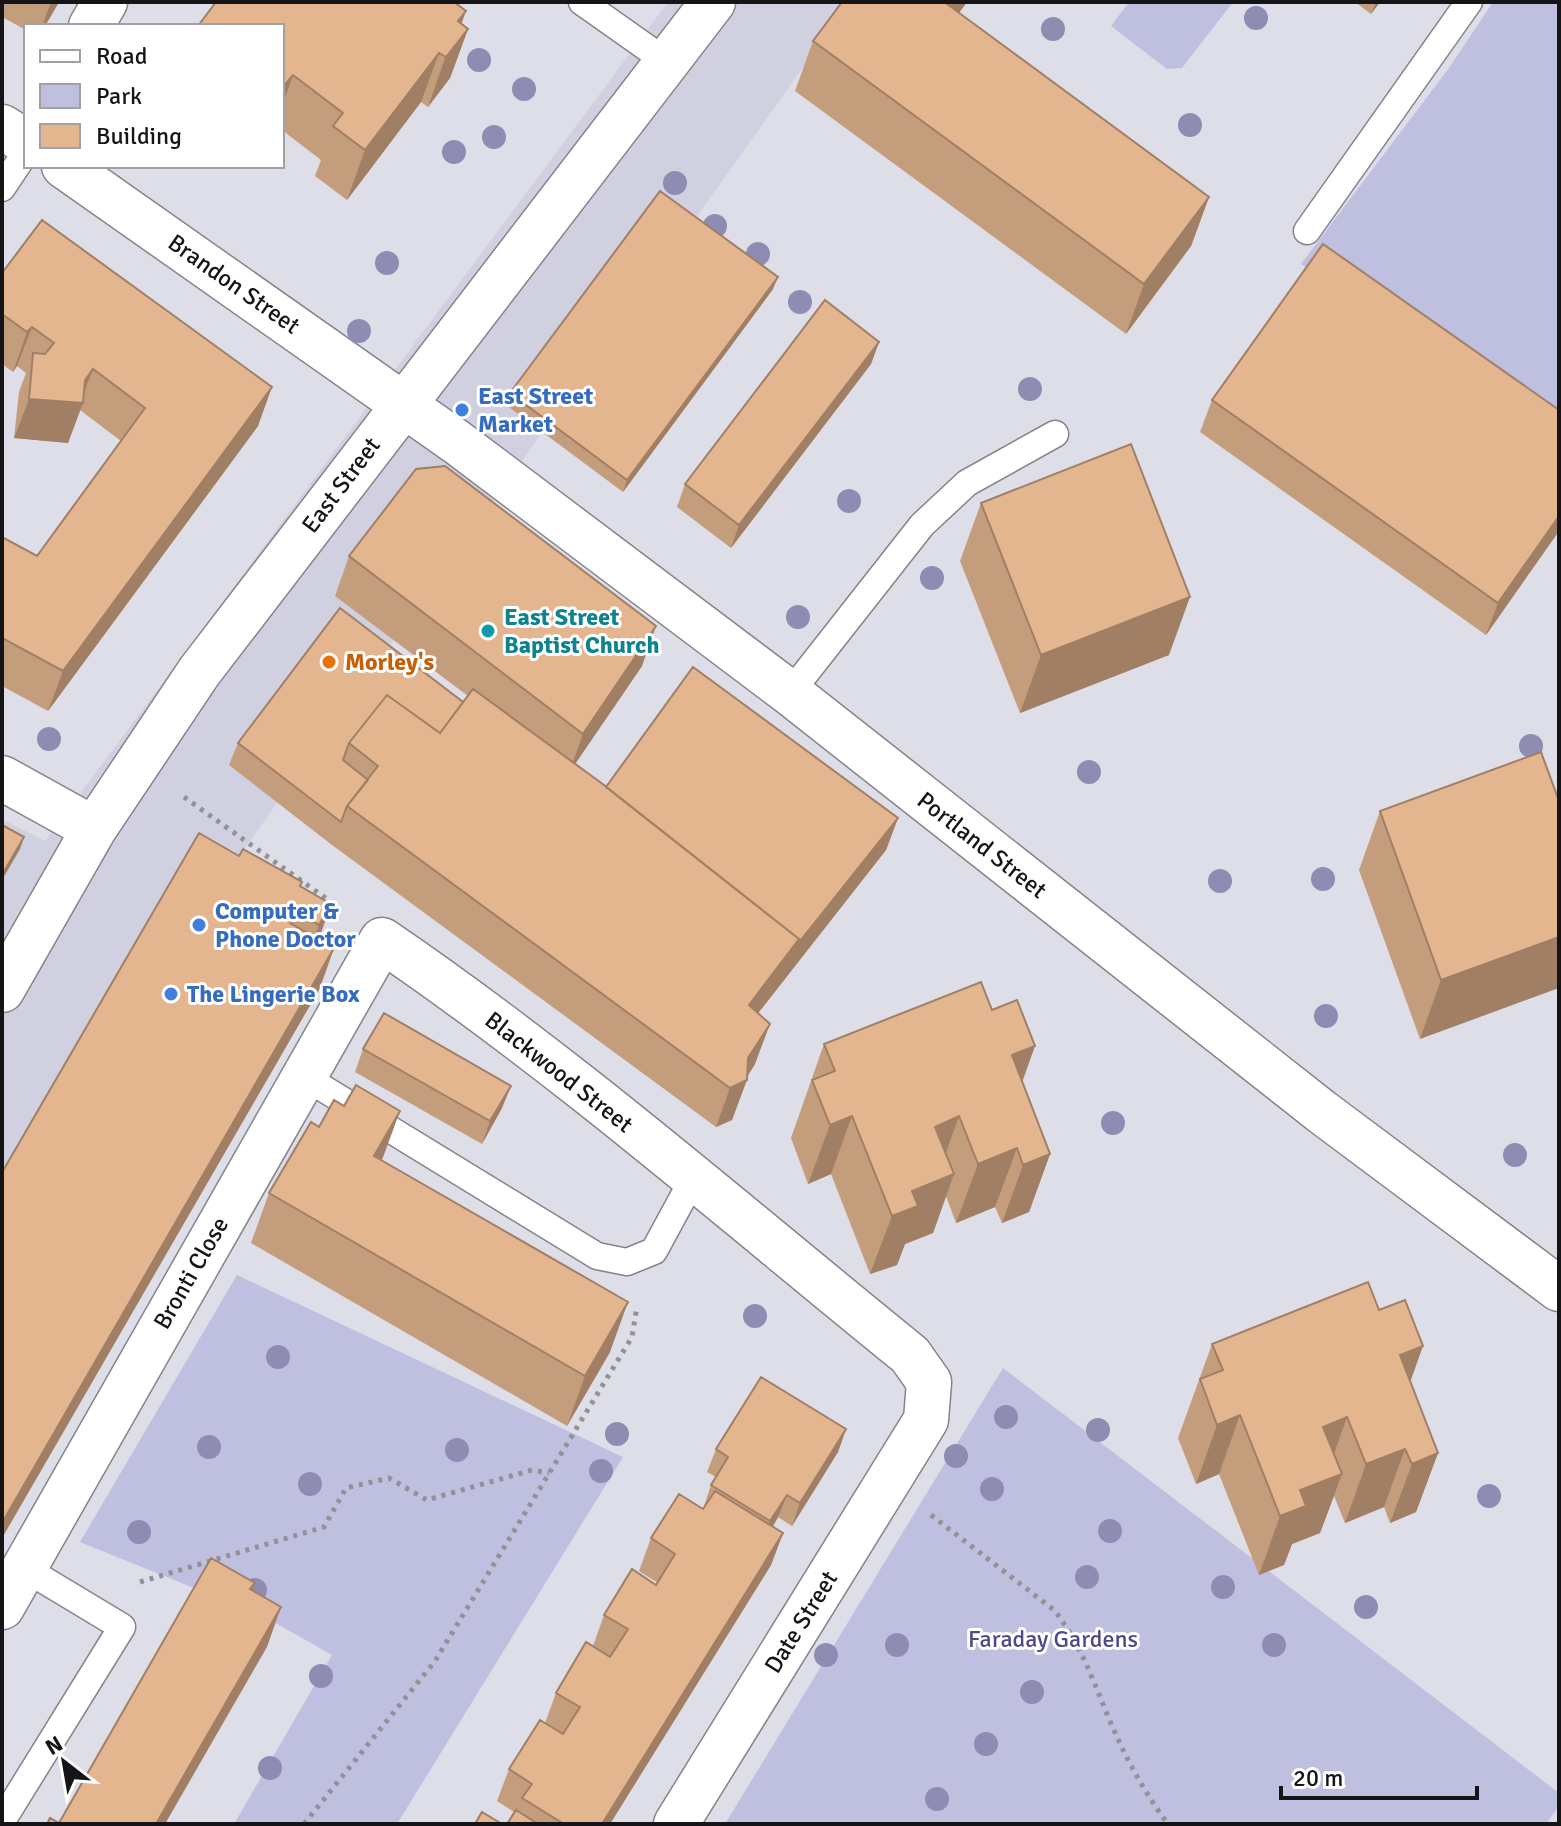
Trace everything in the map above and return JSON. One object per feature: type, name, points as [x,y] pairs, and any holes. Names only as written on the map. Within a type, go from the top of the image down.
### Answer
[{"type":"street","points":[[92,24],[105,2]]},
{"type":"street","name":"East Street","points":[[2,990],[94,829],[199,672],[713,2]]},
{"type":"street","points":[[2,127],[24,141]]},
{"type":"street","name":"Brandon Street","points":[[67,168],[404,403]]},
{"type":"street","name":"Portland Street","points":[[404,403],[790,693],[1322,1112],[1559,1289]]},
{"type":"street","points":[[2,778],[94,829]]},
{"type":"street","name":"Bronti Close","points":[[2,1607],[382,940]]},
{"type":"street","name":"Blackwood Street","points":[[382,940],[454,989],[910,1355],[929,1382],[926,1420]]},
{"type":"street","name":"Date Street","points":[[676,1824],[926,1420]]},
{"type":"lane","points":[[582,2],[667,62]]},
{"type":"lane","points":[[1307,231],[1469,2]]},
{"type":"lane","points":[[2,188],[24,155]]},
{"type":"lane","points":[[790,693],[922,525],[967,483],[1055,434]]},
{"type":"lane","points":[[303,1076],[597,1256],[627,1262],[654,1251],[693,1179]]},
{"type":"lane","points":[[2,1821],[122,1627],[24,1568]]},
{"type":"path","points":[[137,765],[382,940]]},
{"type":"path","points":[[304,1824],[435,1661],[632,1337],[645,1254]]},
{"type":"path","points":[[77,1600],[324,1527],[346,1488],[389,1478],[427,1500],[532,1470],[549,1473]]},
{"type":"path","points":[[889,1483],[1054,1610],[1078,1645],[1125,1755],[1168,1824]]},
{"type":"shaded area","name":"East Street Market","points":[[668,2],[850,2],[220,883],[2,1175],[2,819],[45,841]]},
{"type":"green space","points":[[1129,2],[1233,2],[1182,68],[1167,69],[1111,26]]},
{"type":"green space","points":[[1493,2],[1559,2],[1559,447],[1301,264],[1449,68]]},
{"type":"green space","points":[[237,1275],[623,1457],[397,1824],[234,1824],[332,1655],[265,1617],[80,1542]]},
{"type":"green space","name":"Faraday Gardens","points":[[1003,1368],[1559,1793],[1559,1806],[1546,1824],[725,1824]]},
{"type":"building","points":[[216,2],[454,2],[466,11],[458,21],[468,29],[446,57],[439,53],[365,150],[333,126],[343,113],[293,75],[284,86],[284,24],[200,24]]},
{"type":"building","points":[[842,2],[949,2],[947,4],[1209,197],[1144,284],[813,41]]},
{"type":"building","points":[[660,191],[778,277],[627,480],[510,393]]},
{"type":"building","points":[[42,220],[272,387],[63,671],[2,638],[2,537],[37,556],[145,408],[93,369],[85,380],[83,403],[29,399],[33,353],[45,354],[54,343],[32,327],[27,332],[2,314],[2,273]]},
{"type":"building","points":[[1323,244],[1559,410],[1559,516],[1498,603],[1212,400]]},
{"type":"building","points":[[825,300],[879,342],[739,525],[685,484]]},
{"type":"building","points":[[1131,444],[1190,597],[1041,655],[981,503]]},
{"type":"building","name":"East Street Baptist Church","points":[[445,466],[656,626],[583,734],[349,556],[416,469]]},
{"type":"building","points":[[340,608],[463,702],[440,733],[387,695],[349,743],[343,760],[368,780],[347,806],[341,822],[238,743]]},
{"type":"building","points":[[693,667],[898,818],[796,946],[799,939],[606,787]]},
{"type":"building","points":[[473,689],[604,785],[799,939],[749,1005],[770,1024],[748,1058],[747,1080],[730,1088],[347,806],[378,766],[349,743],[387,695],[440,733]]},
{"type":"building","points":[[1541,752],[1559,801],[1559,937],[1441,980],[1380,811]]},
{"type":"building","points":[[2,825],[24,837],[2,875]]},
{"type":"building","points":[[199,833],[239,856],[243,849],[302,882],[300,886],[331,904],[319,925],[296,911],[290,923],[334,948],[2,1523],[2,1168]]},
{"type":"building","points":[[981,982],[992,1010],[1017,1000],[1035,1046],[1012,1055],[1050,1154],[1023,1165],[1017,1148],[978,1164],[959,1116],[935,1127],[954,1174],[912,1191],[918,1206],[892,1216],[852,1116],[830,1125],[812,1080],[835,1071],[824,1044]]},
{"type":"building","points":[[384,1013],[511,1086],[490,1121],[363,1049]]},
{"type":"building","points":[[356,1085],[400,1111],[374,1156],[628,1302],[585,1376],[269,1193],[311,1122],[319,1127],[334,1100],[344,1106]]},
{"type":"building","points":[[1368,1282],[1379,1310],[1405,1300],[1423,1346],[1400,1355],[1438,1453],[1412,1464],[1405,1449],[1366,1464],[1347,1417],[1323,1427],[1342,1474],[1300,1490],[1306,1506],[1280,1516],[1240,1415],[1217,1425],[1200,1379],[1223,1370],[1212,1344]]},
{"type":"building","points":[[761,1377],[846,1429],[800,1503],[787,1495],[770,1521],[711,1485],[728,1457],[716,1449]]},
{"type":"building","points":[[715,1491],[783,1533],[602,1824],[564,1824],[522,1798],[532,1784],[509,1769],[540,1720],[563,1734],[580,1707],[556,1693],[586,1642],[610,1657],[628,1629],[604,1615],[632,1569],[656,1585],[675,1554],[651,1538],[679,1494],[703,1509]]},
{"type":"building","points":[[211,1558],[255,1583],[250,1589],[281,1607],[156,1824],[47,1824],[50,1818],[59,1823]]},
{"type":"building","points":[[516,1810],[538,1824],[507,1824]]},
{"type":"building","points":[[482,1812],[502,1824],[475,1824]]},
{"type":"place","name":"East Street Market","points":[[462,410]]},
{"type":"place","name":"East Street Baptist Church","points":[[488,631]]},
{"type":"place","name":"Morley's","points":[[329,662]]},
{"type":"place","name":"Computer & Phone Doctor","points":[[199,925]]},
{"type":"place","name":"The Lingerie Box","points":[[171,994]]}]
